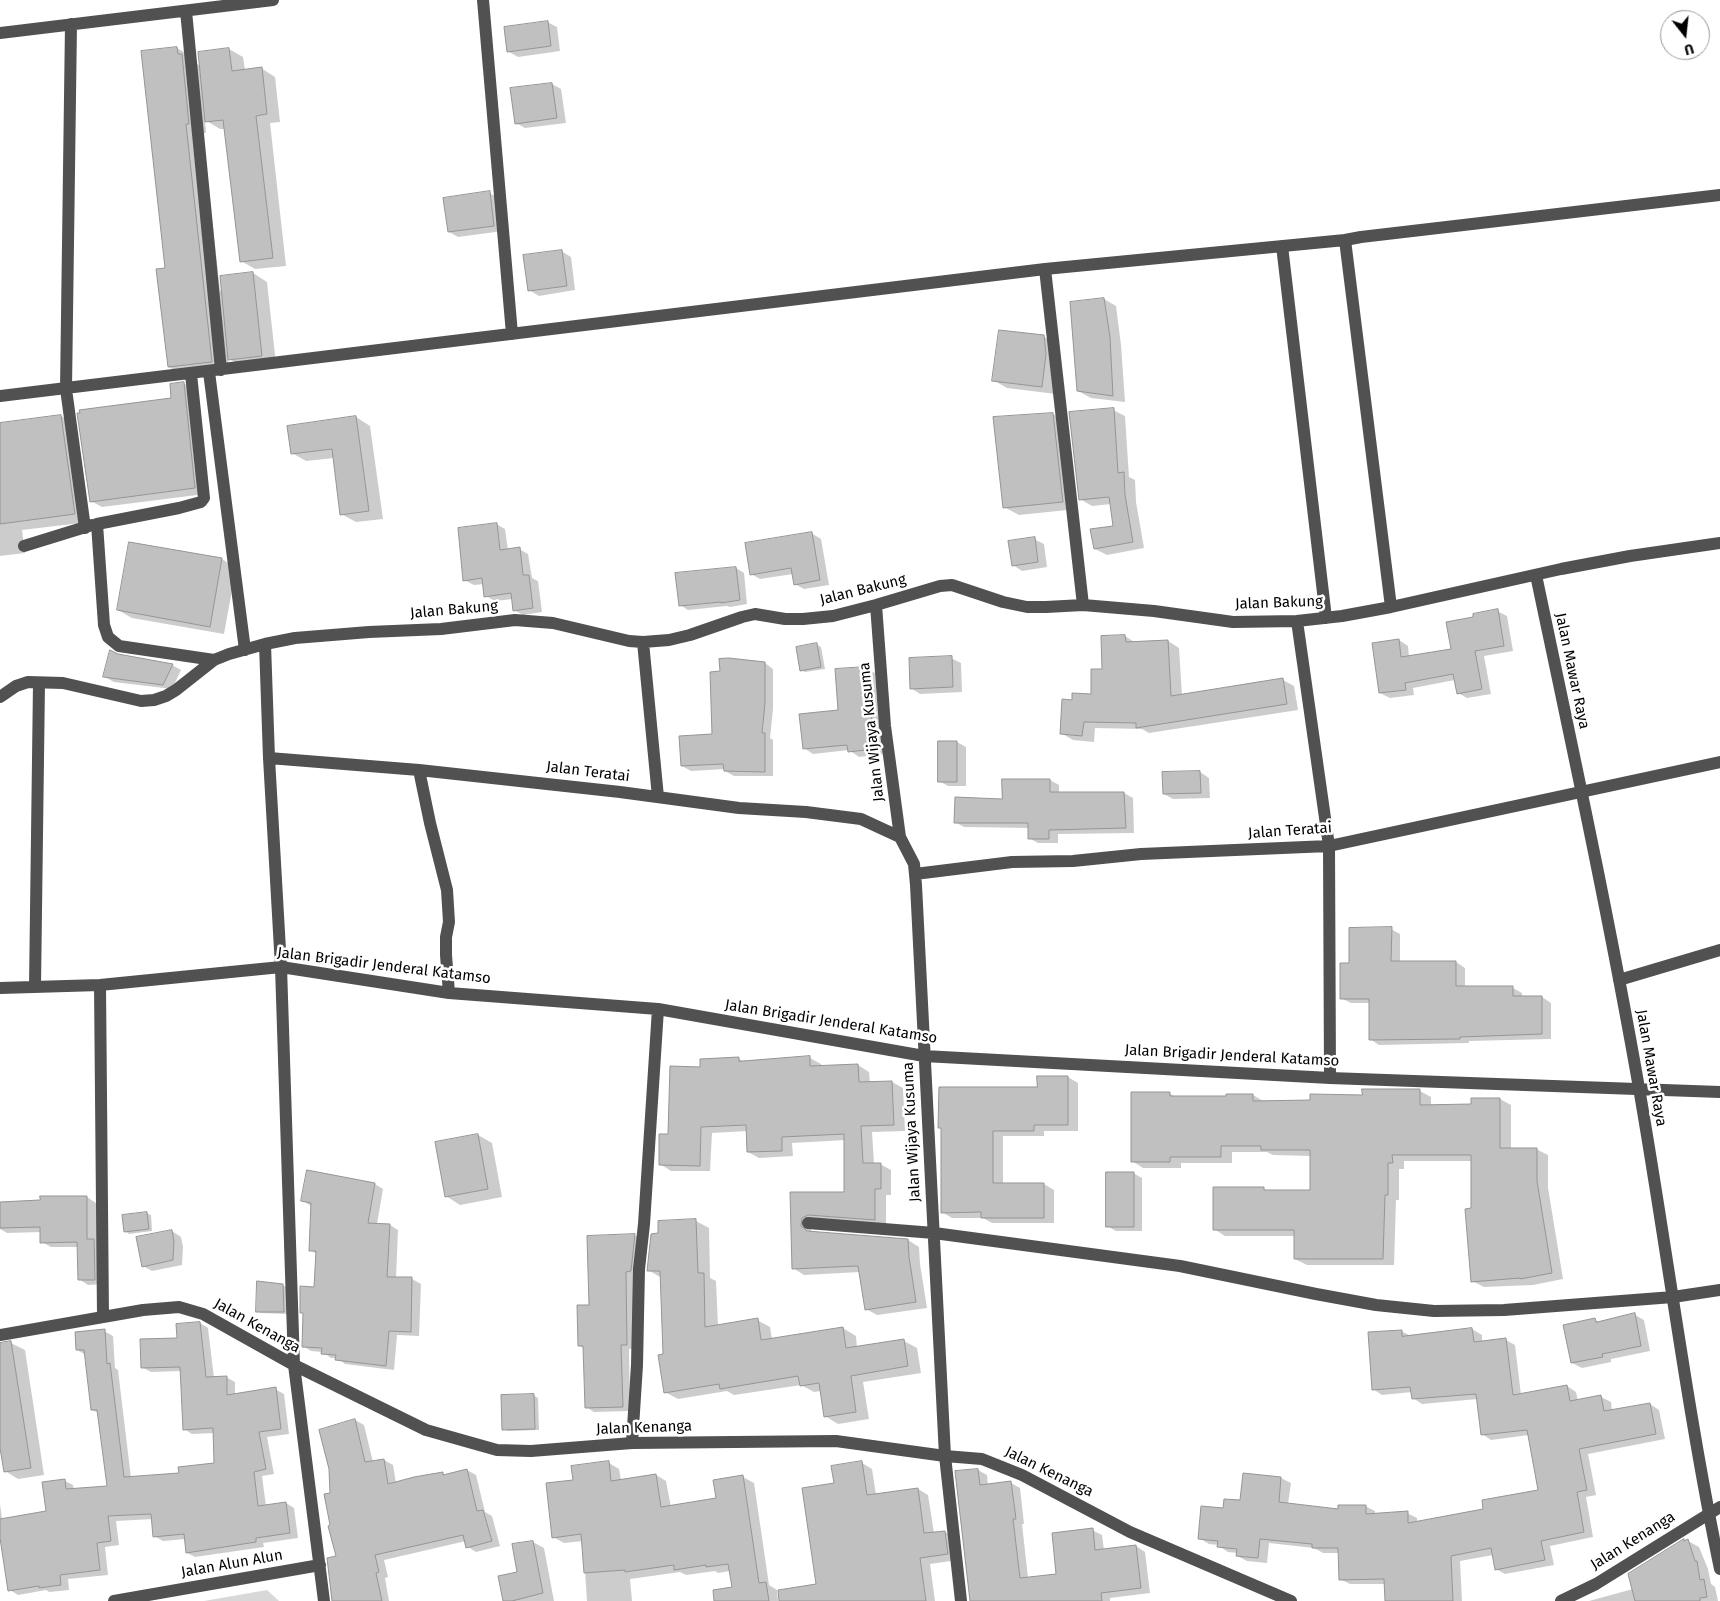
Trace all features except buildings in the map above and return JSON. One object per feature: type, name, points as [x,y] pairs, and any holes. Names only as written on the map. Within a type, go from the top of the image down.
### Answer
[{"type":"street","points":[[0,33],[273,0]]},
{"type":"street","points":[[483,0],[512,334]]},
{"type":"street","points":[[186,11],[215,371],[245,650]]},
{"type":"street","points":[[71,24],[66,389],[91,526],[104,625],[108,637],[119,646],[214,660]]},
{"type":"street","points":[[0,396],[1045,270],[1345,240],[1720,195]]},
{"type":"street","points":[[1345,240],[1391,607]]},
{"type":"street","points":[[1282,246],[1326,618]]},
{"type":"street","points":[[1045,270],[1084,605]]},
{"type":"street","points":[[24,546],[91,526],[201,502],[204,491],[191,374]]},
{"type":"street","name":"Jalan Bakung","points":[[0,697],[16,686],[28,682],[63,683],[141,700],[154,700],[176,690],[214,660],[265,644],[296,638],[441,629],[515,620],[553,623],[629,641],[670,640],[756,614],[785,619],[833,616],[940,586],[952,585],[1003,602],[1027,606],[1084,605],[1154,611],[1233,622],[1297,621],[1391,607],[1561,569],[1630,556],[1720,543]]},
{"type":"street","name":"Jalan Mawar Raya","points":[[1536,575],[1619,980],[1673,1297],[1714,1510],[1720,1570]]},
{"type":"street","name":"Jalan Wijaya Kusuma","points":[[876,605],[885,726],[900,837],[914,864],[915,874],[945,1456],[961,1601]]},
{"type":"street","points":[[1297,621],[1329,846],[1330,1078]]},
{"type":"street","points":[[643,642],[658,797]]},
{"type":"street","points":[[265,644],[269,758],[281,967],[294,1366],[324,1601]]},
{"type":"street","points":[[35,987],[40,683]]},
{"type":"street","name":"Jalan Teratai","points":[[269,758],[419,770],[739,808],[806,812],[861,819],[900,837]]},
{"type":"street","name":"Jalan Teratai","points":[[915,874],[1012,862],[1073,861],[1141,854],[1329,846],[1720,762]]},
{"type":"street","points":[[419,770],[447,890],[449,922],[446,937],[446,961],[449,993]]},
{"type":"street","points":[[1619,980],[1720,950]]},
{"type":"street","name":"Jalan Brigadir Jenderal Katamso","points":[[0,988],[100,985],[281,967],[449,993],[658,1009],[924,1056],[1330,1078],[1720,1092]]},
{"type":"street","points":[[100,985],[103,1317]]},
{"type":"street","points":[[632,1443],[637,1365],[639,1269],[644,1224],[658,1009]]},
{"type":"street","points":[[808,1223],[934,1233],[1180,1266],[1359,1302],[1434,1311],[1504,1310],[1673,1297],[1720,1290]]},
{"type":"street","name":"Jalan Kenanga","points":[[0,1335],[143,1310],[179,1307],[203,1314],[294,1366],[426,1430],[497,1450],[531,1451],[632,1443],[836,1441],[945,1456],[982,1459],[1022,1475],[1130,1532],[1291,1601]]},
{"type":"street","name":"Jalan Kenanga","points":[[1562,1601],[1596,1584],[1714,1510]]},
{"type":"street","name":"Jalan Alun Alun","points":[[114,1601],[320,1564]]},
{"type":"shaded area","points":[[267,1590],[279,1601],[204,1601]]}]
